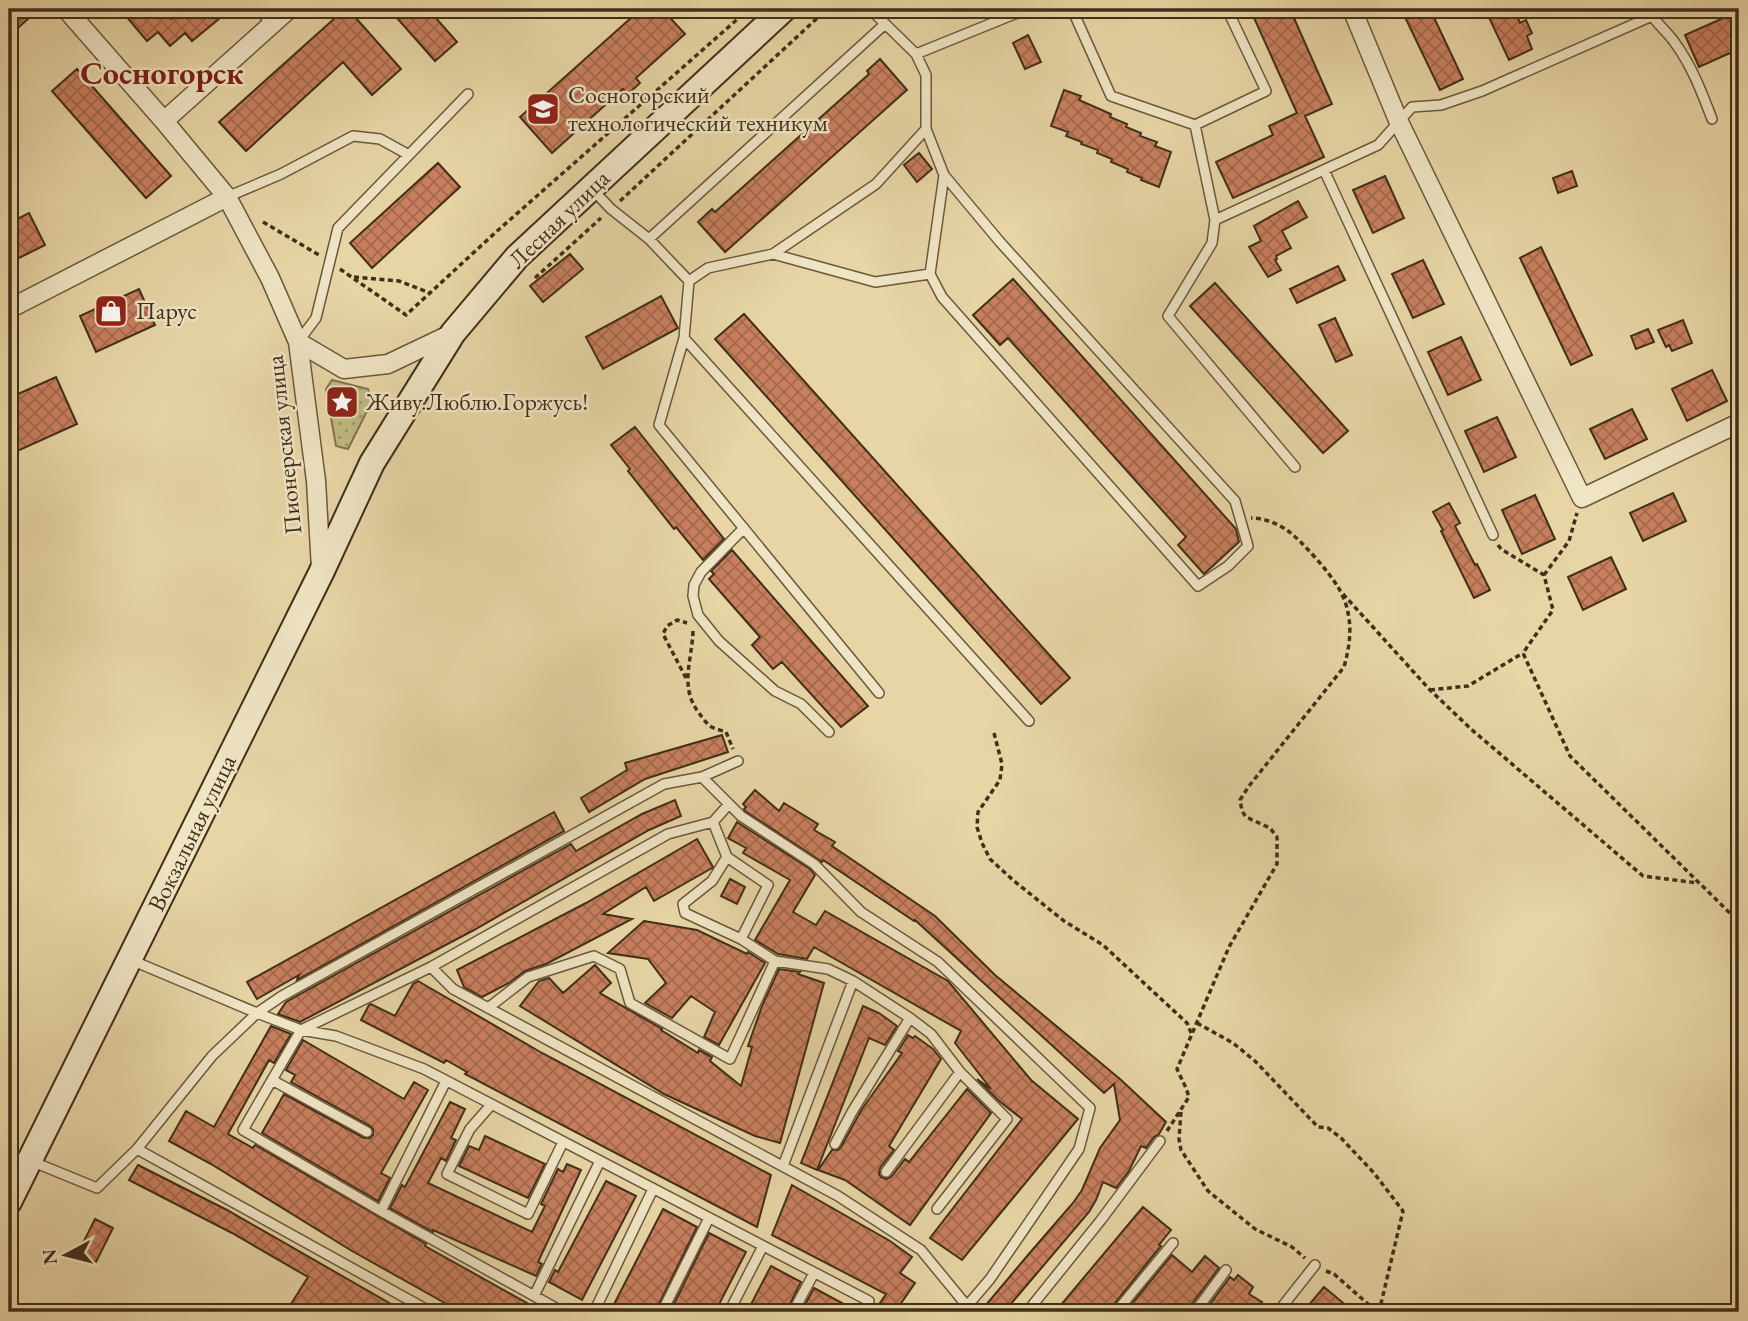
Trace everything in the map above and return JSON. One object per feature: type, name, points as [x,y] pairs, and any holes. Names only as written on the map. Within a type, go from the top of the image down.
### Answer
[{"type":"main road","name":"Лесная улица","points":[[372,463],[453,332],[517,257],[784,9]]},
{"type":"main road","name":"Вокзальная улица","points":[[9,1202],[321,573],[372,463]]},
{"type":"street","name":"Пионерская улица","points":[[66,9],[227,197],[270,278],[298,342],[316,481],[321,573]]},
{"type":"street","points":[[164,121],[289,9]]},
{"type":"street","points":[[1352,9],[1398,120],[1582,498],[1739,424]]},
{"type":"street","points":[[9,309],[227,197]]},
{"type":"street","points":[[298,342],[344,369],[388,364],[453,332]]},
{"type":"lane","points":[[258,9],[272,24]]},
{"type":"lane","points":[[870,9],[916,54],[926,75],[926,129],[944,175],[1000,242],[1235,501],[1248,546],[1228,566],[1198,586],[942,297],[930,274],[944,175]]},
{"type":"lane","points":[[916,54],[1027,9]]},
{"type":"lane","points":[[1072,9],[1111,96],[1195,125],[1266,91],[1227,9]]},
{"type":"lane","points":[[1215,220],[1378,145],[1412,107],[1441,105],[1482,91],[1649,13],[1668,9]]},
{"type":"lane","points":[[1649,13],[1675,43],[1696,78],[1712,119]]},
{"type":"lane","points":[[649,239],[885,24]]},
{"type":"lane","points":[[298,342],[316,318],[338,228],[468,94]]},
{"type":"lane","points":[[1195,125],[1215,220],[1212,243],[1168,316],[1295,467]]},
{"type":"lane","points":[[689,282],[708,268],[774,254],[876,184],[926,129]]},
{"type":"lane","points":[[227,197],[281,174],[353,136],[380,139],[409,155]]},
{"type":"lane","points":[[1324,170],[1493,536]]},
{"type":"lane","points":[[591,188],[611,209],[649,239],[689,282],[684,338],[659,425],[879,693]]},
{"type":"lane","points":[[774,254],[875,282],[930,274]]},
{"type":"lane","points":[[684,338],[1029,721]]},
{"type":"lane","points":[[744,528],[701,572],[694,585],[693,596],[698,615],[719,641],[775,691],[801,704],[830,732]]},
{"type":"lane","points":[[29,1161],[97,1188],[137,1149],[212,1056],[257,1013],[282,996],[664,784],[702,777],[738,761]]},
{"type":"lane","points":[[431,967],[453,989],[838,1196],[921,1250],[965,1309],[990,1279],[1079,1150],[1090,1108],[938,962],[861,912],[814,864],[741,816],[702,777]]},
{"type":"lane","points":[[563,1312],[243,1130],[301,1030],[431,967],[668,834],[713,822],[729,804]]},
{"type":"lane","points":[[713,822],[727,858],[768,886],[741,939]]},
{"type":"lane","points":[[727,858],[712,881],[683,904],[685,913],[741,939],[775,961],[828,969],[853,981],[931,1034],[960,1072],[1007,1119],[937,1209]]},
{"type":"lane","points":[[488,1008],[528,977],[594,956],[620,969],[630,1003],[730,1059],[775,961]]},
{"type":"lane","points":[[129,960],[301,1030],[335,1036],[424,1069],[869,1301],[862,1312]]},
{"type":"lane","points":[[783,1166],[853,981]]},
{"type":"lane","points":[[835,1144],[910,1018]]},
{"type":"lane","points":[[886,1172],[960,1072]]},
{"type":"lane","points":[[272,1080],[368,1132]]},
{"type":"lane","points":[[381,1210],[446,1081]]},
{"type":"lane","points":[[491,1105],[470,1129],[447,1174],[528,1214],[563,1142]]},
{"type":"lane","points":[[1027,1312],[1160,1141]]},
{"type":"lane","points":[[137,1149],[431,1312]]},
{"type":"lane","points":[[534,1296],[600,1161]]},
{"type":"lane","points":[[594,1312],[653,1189]]},
{"type":"lane","points":[[662,1312],[709,1218]]},
{"type":"lane","points":[[1116,1312],[1173,1243]]},
{"type":"lane","points":[[730,1312],[764,1246]]},
{"type":"lane","points":[[1278,1312],[1315,1265]]},
{"type":"lane","points":[[1195,1312],[1226,1270]]},
{"type":"lane","points":[[793,1312],[814,1273]]},
{"type":"path","points":[[406,315],[749,9]]},
{"type":"path","points":[[535,278],[827,9]]},
{"type":"path","points":[[351,276],[399,281],[430,293]]},
{"type":"path","points":[[1544,575],[1569,541],[1582,498]]},
{"type":"path","points":[[1242,523],[1252,517],[1260,518],[1288,531],[1430,690],[1471,729],[1643,876],[1699,883]]},
{"type":"path","points":[[1430,690],[1468,686],[1523,653],[1553,610],[1544,575],[1501,549],[1493,536]]},
{"type":"path","points":[[1160,1141],[1189,1097],[1177,1069],[1229,947],[1277,864],[1277,838],[1270,828],[1246,817],[1240,800],[1343,667],[1348,653],[1350,632],[1348,611],[1339,590]]},
{"type":"path","points":[[687,679],[663,634],[667,626],[677,620],[693,625]]},
{"type":"path","points":[[692,646],[687,679],[690,702],[708,725],[726,732],[738,761]]},
{"type":"path","points":[[1523,653],[1570,756],[1739,922]]},
{"type":"path","points":[[993,733],[1002,764],[1000,779],[978,812],[977,827],[990,859],[1064,921],[1103,945],[1187,1023],[1192,1035]]},
{"type":"path","points":[[1182,1110],[1179,1139],[1181,1150],[1208,1191],[1255,1229],[1292,1247],[1315,1265],[1334,1274],[1378,1312],[1403,1211],[1374,1173],[1341,1138],[1328,1128],[1318,1127],[1233,1043],[1197,1023]]},
{"type":"shaded area","points":[[332,380],[368,389],[372,401],[348,449],[336,446],[326,389]]},
{"type":"building","points":[[9,9],[39,9],[9,36]]},
{"type":"building","points":[[120,9],[162,9],[171,19],[183,9],[231,9],[192,41],[185,33],[170,46],[158,32],[147,41]]},
{"type":"building","points":[[348,9],[401,69],[372,95],[343,62],[246,151],[219,122]]},
{"type":"building","points":[[389,9],[428,9],[457,42],[435,61]]},
{"type":"building","points":[[641,9],[662,9],[685,34],[636,78],[640,83],[628,94],[623,89],[552,153],[520,117]]},
{"type":"building","points":[[1250,9],[1290,9],[1332,104],[1305,116],[1324,157],[1233,198],[1216,162],[1273,135],[1269,126],[1297,113]]},
{"type":"building","points":[[1418,9],[1430,9],[1463,79],[1440,90],[1404,15]]},
{"type":"building","points":[[1485,9],[1514,9],[1520,23],[1526,20],[1532,33],[1527,36],[1532,49],[1509,60]]},
{"type":"building","points":[[1739,11],[1739,49],[1699,67],[1685,35]]},
{"type":"building","points":[[1028,35],[1041,62],[1025,69],[1013,43]]},
{"type":"building","points":[[880,59],[907,90],[725,252],[698,222],[712,209],[715,212],[869,74],[867,71]]},
{"type":"building","points":[[77,69],[171,176],[146,198],[52,91]]},
{"type":"building","points":[[1064,90],[1081,96],[1079,100],[1111,114],[1110,117],[1141,133],[1140,136],[1157,142],[1155,146],[1171,152],[1159,187],[1127,172],[1128,169],[1097,153],[1098,150],[1066,136],[1068,132],[1051,126]]},
{"type":"building","points":[[919,153],[932,169],[917,182],[904,165]]},
{"type":"building","points":[[438,163],[460,187],[372,268],[350,243]]},
{"type":"building","points":[[1572,171],[1577,186],[1558,193],[1553,178]]},
{"type":"building","points":[[1385,176],[1404,218],[1373,233],[1353,190]]},
{"type":"building","points":[[1298,201],[1307,217],[1282,231],[1291,248],[1276,256],[1275,260],[1281,270],[1268,277],[1249,247],[1261,241],[1254,226]]},
{"type":"building","points":[[29,213],[45,245],[9,263],[9,223]]},
{"type":"building","points":[[1541,247],[1592,355],[1571,365],[1520,258]]},
{"type":"building","points":[[570,254],[583,269],[543,302],[530,286]]},
{"type":"building","points":[[1423,260],[1444,304],[1413,318],[1392,274]]},
{"type":"building","points":[[1338,266],[1345,280],[1297,303],[1290,289]]},
{"type":"building","points":[[1013,279],[1236,529],[1239,542],[1204,574],[1178,545],[1186,537],[1008,338],[1000,345],[973,315]]},
{"type":"building","points":[[1215,283],[1348,431],[1323,453],[1190,306]]},
{"type":"building","points":[[139,289],[155,325],[96,352],[80,316]]},
{"type":"building","points":[[661,296],[678,328],[603,369],[586,337]]},
{"type":"building","points":[[744,314],[1070,678],[1041,704],[715,339]]},
{"type":"building","points":[[1335,318],[1352,355],[1336,362],[1319,325]]},
{"type":"building","points":[[1683,320],[1692,343],[1672,351],[1669,345],[1666,347],[1658,330]]},
{"type":"building","points":[[1648,329],[1654,342],[1636,349],[1631,336]]},
{"type":"building","points":[[1461,337],[1481,380],[1448,395],[1428,352]]},
{"type":"building","points":[[1712,370],[1727,401],[1687,421],[1672,389]]},
{"type":"building","points":[[56,377],[77,424],[13,453],[9,442],[9,398]]},
{"type":"building","points":[[1632,409],[1647,439],[1605,459],[1590,429]]},
{"type":"building","points":[[1497,417],[1516,457],[1484,472],[1465,431]]},
{"type":"building","points":[[635,427],[724,539],[703,560],[676,527],[674,529],[611,445]]},
{"type":"building","points":[[1673,493],[1686,521],[1643,541],[1630,513]]},
{"type":"building","points":[[1535,495],[1555,539],[1522,554],[1502,510]]},
{"type":"building","points":[[1449,503],[1460,523],[1455,526],[1490,590],[1474,598],[1433,512]]},
{"type":"building","points":[[732,550],[868,706],[841,727],[782,662],[773,669],[752,645],[760,637],[709,579],[714,574],[711,571]]},
{"type":"building","points":[[1611,557],[1626,589],[1583,610],[1568,577]]},
{"type":"building","points":[[722,735],[728,752],[645,779],[589,812],[581,798],[627,770],[625,763]]},
{"type":"building","points":[[755,790],[779,811],[784,803],[818,824],[814,830],[835,842],[832,846],[935,916],[995,975],[1120,1079],[1166,1122],[1146,1148],[1141,1146],[1129,1171],[1116,1188],[1103,1182],[1089,1212],[1004,1312],[980,1312],[1082,1190],[1100,1148],[1120,1120],[1114,1084],[1104,1093],[915,920],[745,811],[743,804]]},
{"type":"building","points":[[675,800],[681,816],[649,830],[474,930],[300,1022],[278,1014],[286,1002],[571,844],[576,851],[642,814]]},
{"type":"building","points":[[554,812],[564,831],[297,980],[299,975],[257,999],[247,982]]},
{"type":"building","points":[[737,822],[810,869],[815,875],[793,912],[816,925],[825,911],[948,981],[1031,1080],[1078,1119],[962,1260],[930,1238],[1022,1119],[977,1079],[991,1089],[955,1043],[961,1031],[814,947],[807,959],[778,954],[755,940],[790,880],[743,853],[746,848],[728,838]]},
{"type":"building","points":[[697,839],[713,867],[654,901],[646,887],[603,914],[632,919],[546,964],[525,971],[482,997],[464,987],[457,970],[586,903]]},
{"type":"building","points":[[730,879],[745,887],[737,904],[721,896]]},
{"type":"building","points":[[644,921],[697,930],[747,954],[748,952],[765,963],[719,1045],[704,1037],[715,1012],[691,996],[672,1018],[645,1003],[666,983],[648,959],[608,953]]},
{"type":"building","points":[[595,965],[611,983],[600,993],[698,1053],[699,1050],[712,1057],[710,1061],[741,1086],[752,1047],[748,1046],[779,969],[800,972],[798,974],[824,983],[780,1143],[755,1136],[664,1094],[520,1006],[539,981],[549,978],[563,993]]},
{"type":"building","points":[[418,981],[542,1053],[771,1175],[757,1227],[465,1074],[467,1072],[446,1060],[444,1063],[361,1020],[371,1004],[395,1016],[413,984]]},
{"type":"building","points":[[863,1006],[897,1026],[885,1045],[869,1038],[817,1170],[801,1163]]},
{"type":"building","points":[[271,1026],[291,1034],[274,1063],[269,1060],[228,1134],[253,1148],[255,1145],[543,1312],[461,1312],[352,1251],[169,1141],[186,1111],[214,1127]]},
{"type":"building","points":[[908,1035],[913,1038],[915,1036],[933,1049],[941,1059],[889,1146],[894,1150],[880,1168],[881,1177],[891,1177],[905,1159],[909,1162],[967,1089],[991,1113],[910,1225],[845,1180],[818,1170],[832,1150],[841,1147],[862,1109],[902,1053],[898,1051]]},
{"type":"building","points":[[303,1040],[404,1099],[414,1082],[428,1090],[381,1173],[390,1178],[378,1201],[262,1133],[284,1094],[364,1138],[373,1135],[370,1126],[291,1082],[295,1075],[286,1070]]},
{"type":"building","points":[[450,1102],[465,1109],[451,1138],[456,1140],[446,1161],[441,1158],[428,1183],[532,1232],[545,1206],[541,1204],[558,1169],[563,1172],[567,1164],[581,1170],[538,1262],[542,1264],[536,1276],[433,1232],[390,1208],[402,1185],[405,1187]]},
{"type":"building","points":[[485,1136],[545,1164],[528,1198],[459,1166],[469,1146],[479,1150]]},
{"type":"building","points":[[138,1165],[227,1210],[405,1312],[286,1312],[308,1277],[232,1233],[129,1180]]},
{"type":"building","points":[[606,1181],[636,1196],[582,1300],[549,1282],[555,1270],[558,1272]]},
{"type":"building","points":[[792,1185],[890,1241],[912,1257],[900,1273],[915,1283],[895,1312],[874,1312],[886,1294],[772,1235]]},
{"type":"building","points":[[1143,1207],[1171,1230],[1109,1312],[1055,1312]]},
{"type":"building","points":[[663,1209],[697,1227],[655,1312],[610,1312]]},
{"type":"building","points":[[95,1219],[113,1228],[96,1262],[78,1253]]},
{"type":"building","points":[[709,1233],[746,1252],[715,1312],[670,1312]]},
{"type":"building","points":[[1172,1255],[1192,1272],[1205,1256],[1219,1268],[1188,1312],[1125,1312]]},
{"type":"building","points":[[771,1266],[801,1282],[786,1312],[747,1312]]},
{"type":"building","points":[[1238,1275],[1253,1287],[1249,1294],[1262,1302],[1255,1312],[1204,1312],[1230,1277],[1234,1280]]},
{"type":"building","points":[[1324,1287],[1354,1312],[1303,1312]]},
{"type":"building","points":[[814,1288],[855,1310],[855,1312],[801,1312]]},
{"type":"place","name":"Сосногорский технологический техникум","points":[[543,109]]},
{"type":"place","name":"Парус","points":[[111,311]]},
{"type":"place","name":"Живу.Люблю.Горжусь!","points":[[342,402]]},
{"type":"district","name":"Сосногорск","points":[[162,73]]}]
